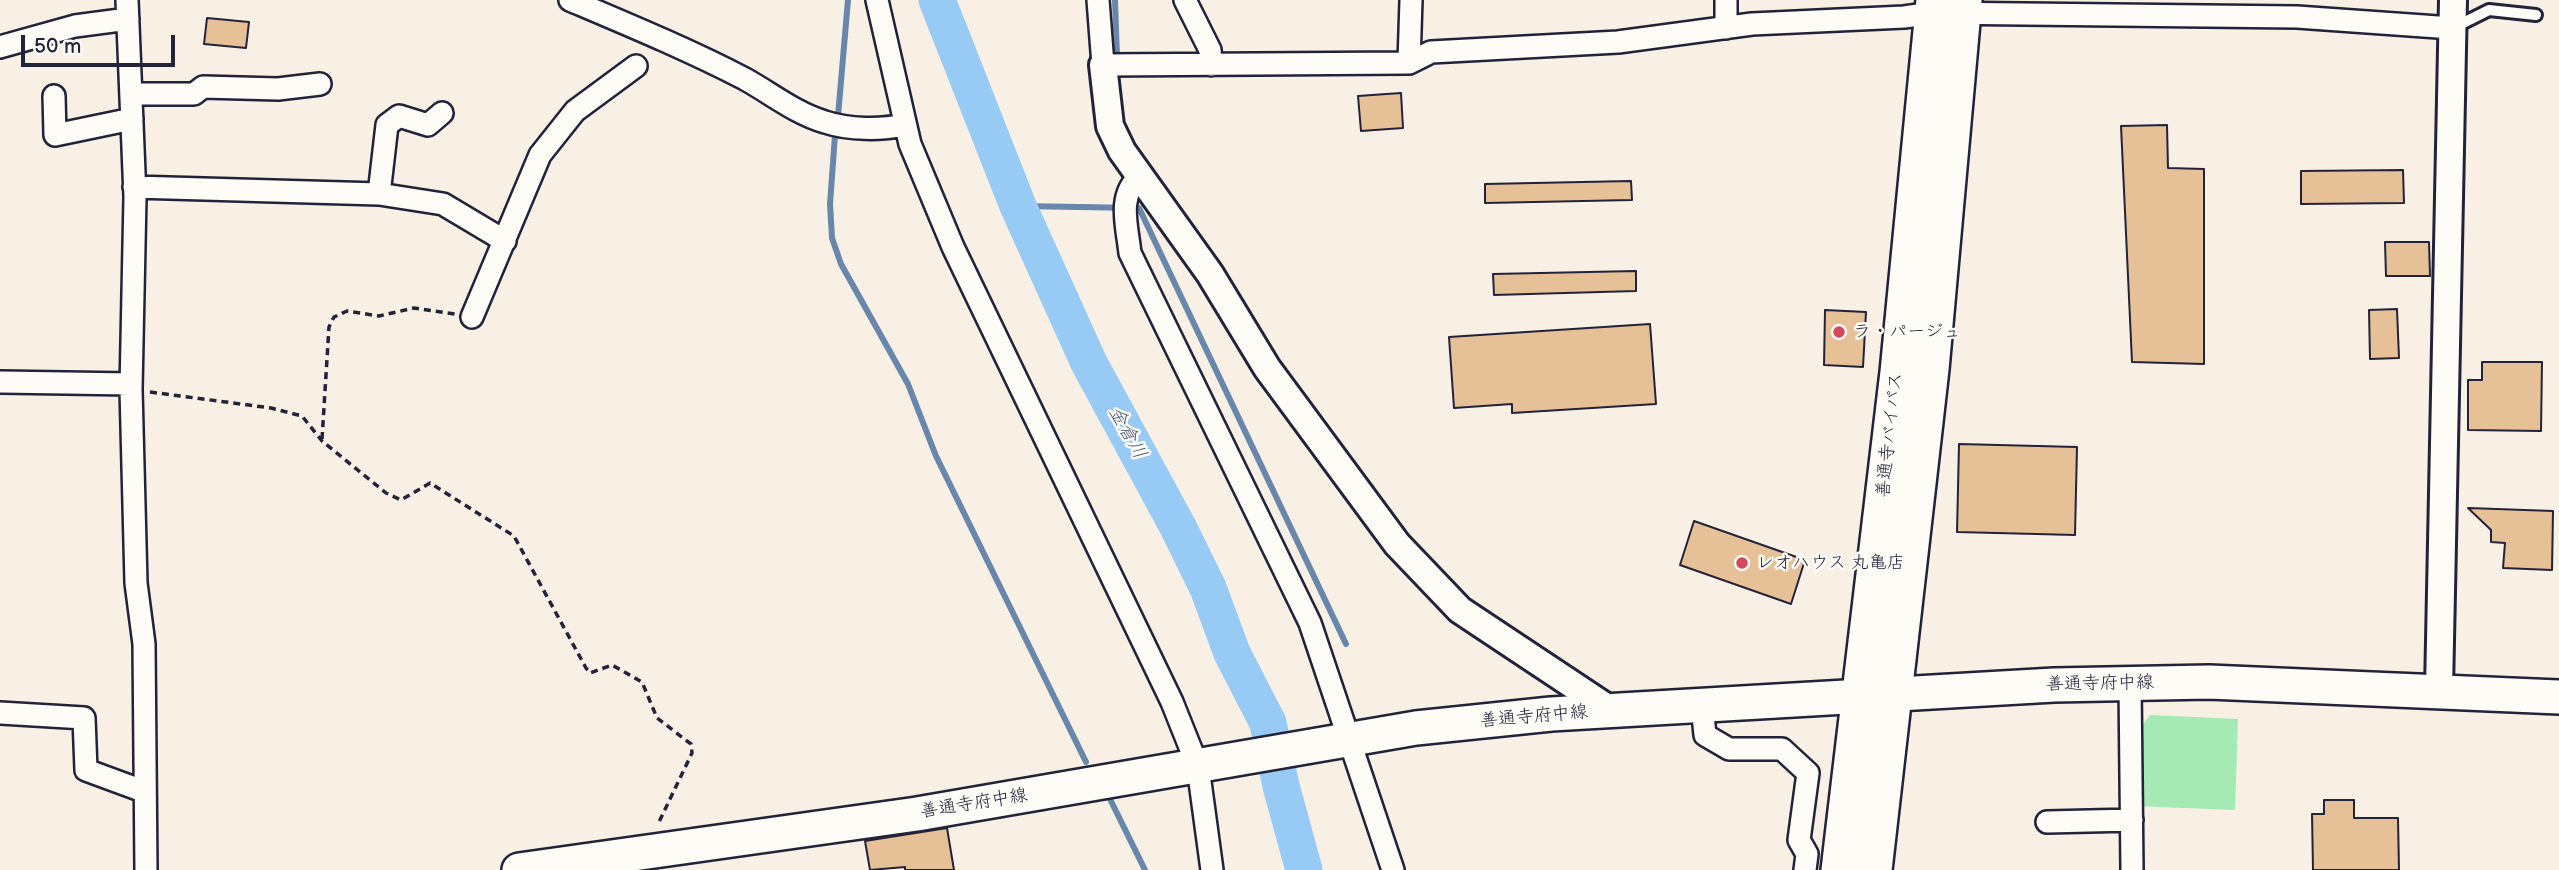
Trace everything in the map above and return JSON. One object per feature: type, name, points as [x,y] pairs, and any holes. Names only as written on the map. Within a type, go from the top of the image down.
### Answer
[{"type":"highway","name":"善通寺バイパス","points":[[1839,870],[1877,694],[1931,369],[1949,6]]},
{"type":"highway","name":"善通寺バイパス","points":[[1874,870],[1877,694]]},
{"type":"main road","name":"善通寺府中線","points":[[519,870],[663,857],[1338,742],[1489,719],[1877,694],[2208,682],[2559,697]]},
{"type":"street","points":[[570,0],[690,53],[748,81],[785,105],[825,122],[890,128],[904,125]]},
{"type":"street","points":[[877,0],[904,125],[953,247],[1206,765],[1212,870]]},
{"type":"street","points":[[1098,0],[1110,127],[1139,176],[1210,274],[1267,368],[1397,544],[1460,610],[1612,711]]},
{"type":"street","points":[[1185,0],[1210,50],[1211,65]]},
{"type":"street","points":[[1409,63],[1411,0]]},
{"type":"street","points":[[1726,0],[1727,28]]},
{"type":"street","points":[[2439,690],[2453,0]]},
{"type":"street","points":[[1103,65],[1409,63],[1431,52],[1618,42],[1752,24],[1904,17],[1949,6],[2297,17],[2452,28]]},
{"type":"street","points":[[0,47],[127,9],[134,187],[131,387],[136,583],[144,644],[146,870]]},
{"type":"street","points":[[472,317],[540,155],[575,111],[636,66]]},
{"type":"street","points":[[131,94],[194,94],[203,87],[278,89],[320,84]]},
{"type":"street","points":[[54,96],[55,135],[132,119]]},
{"type":"street","points":[[379,194],[387,125],[399,116],[428,125],[442,113]]},
{"type":"street","points":[[1139,176],[1128,187],[1125,206],[1130,253],[1310,623],[1338,742],[1393,870]]},
{"type":"street","points":[[134,187],[379,194],[443,204],[505,241]]},
{"type":"street","points":[[0,382],[131,387]]},
{"type":"street","points":[[2130,684],[2132,870]]},
{"type":"street","points":[[1702,705],[1705,735],[1729,749],[1782,749],[1808,773],[1799,840],[1807,853],[1805,870]]},
{"type":"street","points":[[0,713],[85,718],[86,770],[144,791]]},
{"type":"street","points":[[2047,822],[2132,820]]},
{"type":"lane","points":[[2452,28],[2489,10],[2536,15]]},
{"type":"path","points":[[322,441],[329,327],[334,317],[347,311],[379,316],[414,308],[472,317]]},
{"type":"path","points":[[131,387],[271,408],[302,416],[322,441],[386,493],[401,500],[430,483],[514,536],[590,673],[612,665],[642,682],[657,718],[691,744],[692,753],[653,835],[663,857]]},
{"type":"green space","points":[[2150,715],[2238,719],[2235,810],[2133,806],[2136,733]]},
{"type":"building","points":[[207,18],[249,22],[246,48],[204,44]]},
{"type":"building","points":[[1401,93],[1403,128],[1361,131],[1358,96]]},
{"type":"building","points":[[2167,125],[2168,168],[2204,169],[2204,364],[2132,362],[2121,126]]},
{"type":"building","points":[[2403,170],[2404,203],[2301,204],[2301,171]]},
{"type":"building","points":[[1631,181],[1632,200],[1485,203],[1485,184]]},
{"type":"building","points":[[2385,242],[2429,242],[2430,276],[2386,276]]},
{"type":"building","points":[[1636,271],[1636,291],[1494,295],[1493,274]]},
{"type":"building","points":[[2397,309],[2399,358],[2370,359],[2369,310]]},
{"type":"building","points":[[1825,310],[1866,312],[1863,367],[1824,365]]},
{"type":"building","points":[[1650,324],[1656,404],[1512,413],[1512,404],[1454,408],[1449,337]]},
{"type":"building","points":[[2482,362],[2542,362],[2541,431],[2468,430],[2468,380],[2482,380]]},
{"type":"building","points":[[1959,444],[2077,447],[2075,535],[1957,532]]},
{"type":"building","points":[[2468,508],[2553,511],[2552,570],[2503,568],[2505,543],[2491,542],[2491,530]]},
{"type":"building","name":"レオハウス 丸亀店","points":[[1694,521],[1805,560],[1791,604],[1680,565]]},
{"type":"building","points":[[2324,800],[2354,800],[2354,818],[2398,818],[2399,870],[2313,870],[2312,814],[2324,814]]},
{"type":"building","points":[[947,828],[954,870],[905,870],[905,867],[870,870],[865,841]]},
{"type":"waterway","points":[[838,116],[848,0]]},
{"type":"waterway","name":"金倉川","points":[[937,0],[1018,206],[1089,363],[1178,527],[1208,588],[1232,653],[1268,723],[1281,786],[1304,870]]},
{"type":"waterway","points":[[1115,0],[1117,56]]},
{"type":"waterway","points":[[835,135],[830,204],[832,238],[841,264],[908,384],[936,456],[1086,762]]},
{"type":"waterway","points":[[1018,206],[1139,208],[1346,644]]},
{"type":"waterway","points":[[1110,799],[1145,870]]},
{"type":"place","name":"ラ・パージュ","points":[[1839,332]]},
{"type":"place","name":"レオハウス 丸亀店","points":[[1742,563]]}]
